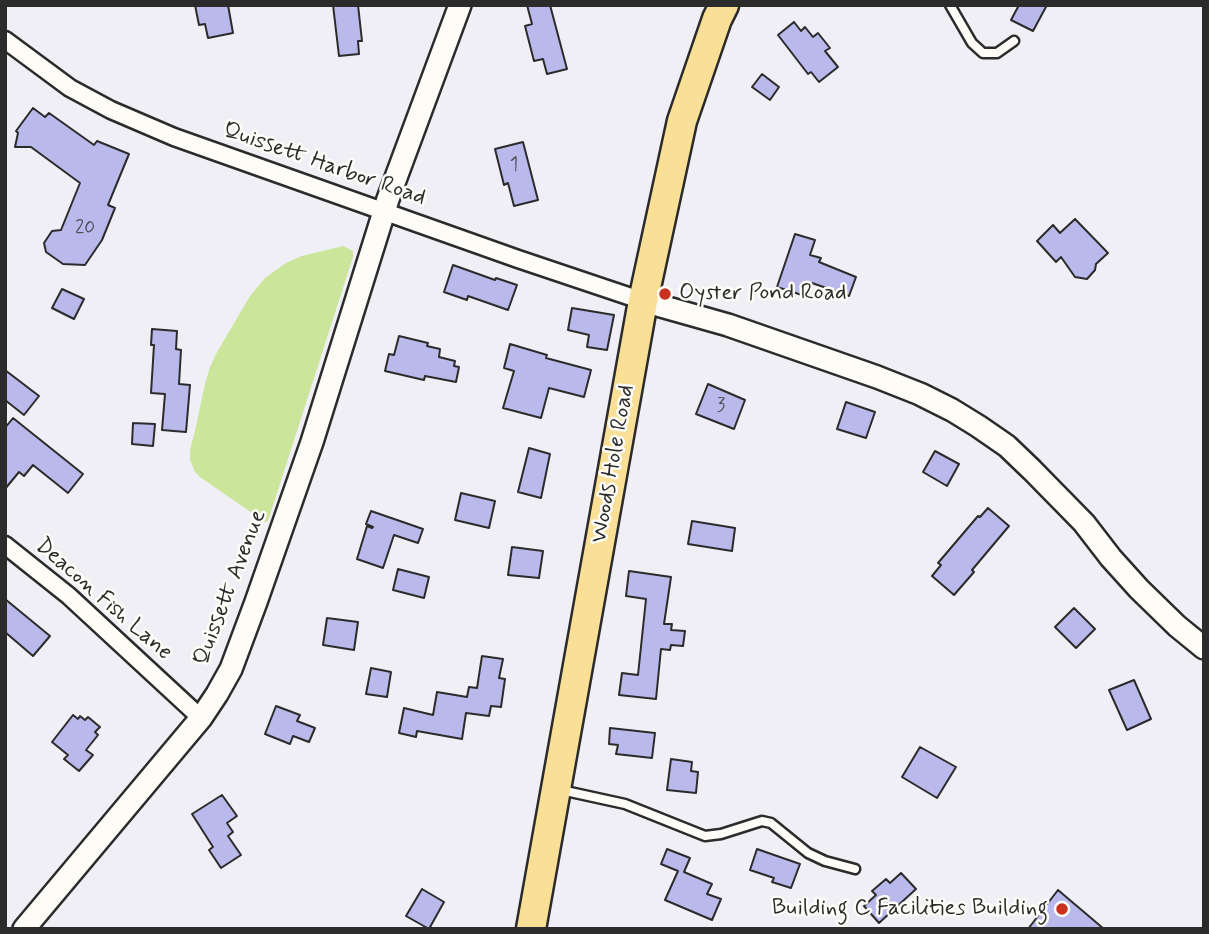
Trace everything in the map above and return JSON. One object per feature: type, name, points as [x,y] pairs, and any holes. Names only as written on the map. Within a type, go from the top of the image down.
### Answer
[{"type":"highway","name":"Woods Hole Road","points":[[530,929],[643,300],[682,121],[723,5]]},
{"type":"main road","name":"Quissett Avenue","points":[[24,929],[201,718],[236,657],[312,442],[384,210],[460,5]]},
{"type":"main road","points":[[643,300],[728,325],[877,377],[953,410],[1007,446],[1084,523],[1146,597],[1204,648]]},
{"type":"street","name":"Quissett Harbor Road","points":[[5,40],[70,88],[111,110],[181,139],[518,259],[643,300]]},
{"type":"street","name":"Deacon Fish Lane","points":[[5,545],[69,596],[201,718]]},
{"type":"lane","points":[[950,5],[972,43],[983,53],[997,53],[1014,41]]},
{"type":"lane","points":[[555,789],[625,804],[705,836],[721,834],[762,821],[771,823],[808,853],[855,869]]},
{"type":"green space","points":[[343,246],[353,251],[353,257],[268,521],[265,522],[195,472],[190,460],[190,450],[205,384],[216,354],[250,296],[265,278],[286,263],[302,256]]},
{"type":"building","points":[[195,5],[228,5],[233,33],[208,38],[205,24],[199,25]]},
{"type":"building","points":[[333,5],[358,5],[362,41],[358,41],[359,54],[339,56]]},
{"type":"building","points":[[527,5],[550,5],[567,69],[547,74],[543,59],[534,61],[525,26],[532,24]]},
{"type":"building","points":[[1019,5],[1047,5],[1033,31],[1011,20]]},
{"type":"building","points":[[794,22],[801,31],[805,27],[813,37],[818,33],[830,48],[825,51],[838,67],[819,82],[811,72],[808,74],[778,35]]},
{"type":"building","points":[[762,74],[779,87],[770,100],[752,87]]},
{"type":"building","points":[[33,108],[45,117],[49,113],[94,145],[97,141],[129,154],[108,205],[115,208],[102,240],[85,265],[63,264],[46,252],[44,243],[52,231],[61,230],[80,183],[31,147],[15,147],[18,133],[16,131]]},
{"type":"building","points":[[523,142],[538,200],[514,206],[508,183],[504,185],[495,149]]},
{"type":"building","points":[[1075,219],[1108,253],[1096,264],[1095,270],[1087,279],[1075,277],[1061,257],[1056,262],[1037,241],[1053,225],[1060,233]]},
{"type":"building","points":[[795,234],[815,240],[810,255],[821,258],[819,262],[856,277],[849,296],[812,283],[808,297],[777,287]]},
{"type":"building","points":[[453,265],[517,285],[508,310],[468,296],[467,300],[444,292]]},
{"type":"building","points":[[62,289],[84,299],[74,319],[52,308]]},
{"type":"building","points":[[572,308],[614,315],[607,350],[587,347],[589,335],[568,330]]},
{"type":"building","points":[[152,329],[177,331],[176,349],[181,350],[179,384],[190,385],[186,432],[162,430],[165,394],[151,393],[154,345],[151,345]]},
{"type":"building","points":[[399,336],[428,343],[427,346],[440,349],[439,357],[455,361],[454,366],[459,367],[456,382],[425,376],[424,380],[385,371],[389,354],[394,355]]},
{"type":"building","points":[[510,344],[547,355],[546,358],[591,370],[584,397],[549,388],[541,418],[503,408],[514,371],[504,368]]},
{"type":"building","points":[[5,370],[39,396],[24,415],[5,400]]},
{"type":"building","points":[[708,384],[745,400],[734,429],[696,414]]},
{"type":"building","points":[[846,402],[875,412],[866,438],[837,429]]},
{"type":"building","points":[[13,418],[83,474],[68,493],[33,465],[24,476],[19,472],[5,489],[5,428]]},
{"type":"building","points":[[133,423],[155,424],[153,446],[132,444]]},
{"type":"building","points":[[529,448],[550,454],[541,498],[518,492]]},
{"type":"building","points":[[935,451],[959,464],[947,486],[923,472]]},
{"type":"building","points":[[461,493],[495,501],[489,528],[455,520]]},
{"type":"building","points":[[988,508],[1009,526],[954,595],[932,576],[941,565],[938,563]]},
{"type":"building","points":[[371,511],[423,529],[418,543],[394,535],[383,568],[357,559],[367,526],[373,527],[366,524]]},
{"type":"building","points":[[692,521],[735,528],[732,551],[688,544]]},
{"type":"building","points":[[512,547],[543,551],[539,578],[508,575]]},
{"type":"building","points":[[398,569],[429,577],[424,598],[393,590]]},
{"type":"building","points":[[629,571],[671,577],[664,624],[672,624],[671,630],[685,631],[683,646],[671,645],[670,650],[661,649],[656,699],[619,695],[622,673],[638,675],[646,599],[626,596]]},
{"type":"building","points":[[5,599],[50,636],[33,656],[5,632]]},
{"type":"building","points":[[1074,608],[1095,629],[1076,648],[1055,627]]},
{"type":"building","points":[[327,618],[358,622],[354,650],[323,645]]},
{"type":"building","points":[[482,656],[503,659],[499,678],[505,679],[501,707],[491,706],[489,716],[466,713],[462,739],[417,731],[416,737],[399,733],[404,708],[433,715],[437,692],[467,697],[469,687],[477,688]]},
{"type":"building","points":[[371,668],[391,672],[387,697],[366,694]]},
{"type":"building","points":[[1134,680],[1151,719],[1127,730],[1109,690]]},
{"type":"building","points":[[276,706],[300,715],[297,721],[315,728],[309,742],[293,736],[290,744],[265,734]]},
{"type":"building","points":[[73,715],[85,720],[88,717],[100,727],[95,732],[98,735],[86,750],[93,755],[79,771],[64,759],[68,755],[52,742]]},
{"type":"building","points":[[610,728],[655,733],[652,758],[616,754],[618,745],[609,744]]},
{"type":"building","points":[[920,747],[956,767],[937,798],[902,777]]},
{"type":"building","points":[[671,759],[692,762],[691,771],[698,772],[696,793],[667,790]]},
{"type":"building","points":[[222,795],[237,816],[227,823],[233,832],[228,836],[241,855],[221,868],[209,850],[213,847],[192,814]]},
{"type":"building","points":[[667,849],[690,858],[684,872],[712,884],[707,894],[721,899],[712,920],[665,900],[678,871],[661,864]]},
{"type":"building","points":[[757,849],[800,864],[791,888],[772,882],[774,878],[750,870]]},
{"type":"building","points":[[901,873],[916,889],[879,923],[864,906],[876,895],[872,891],[886,879],[890,883]]},
{"type":"building","points":[[422,889],[444,902],[429,929],[406,916]]},
{"type":"building","name":"Building C Facilities Building","points":[[1058,890],[1104,929],[1028,929]]},
{"type":"place","name":"Oyster Pond Road","points":[[665,294]]},
{"type":"place","name":"Building C Facilities Building","points":[[1062,909]]}]
